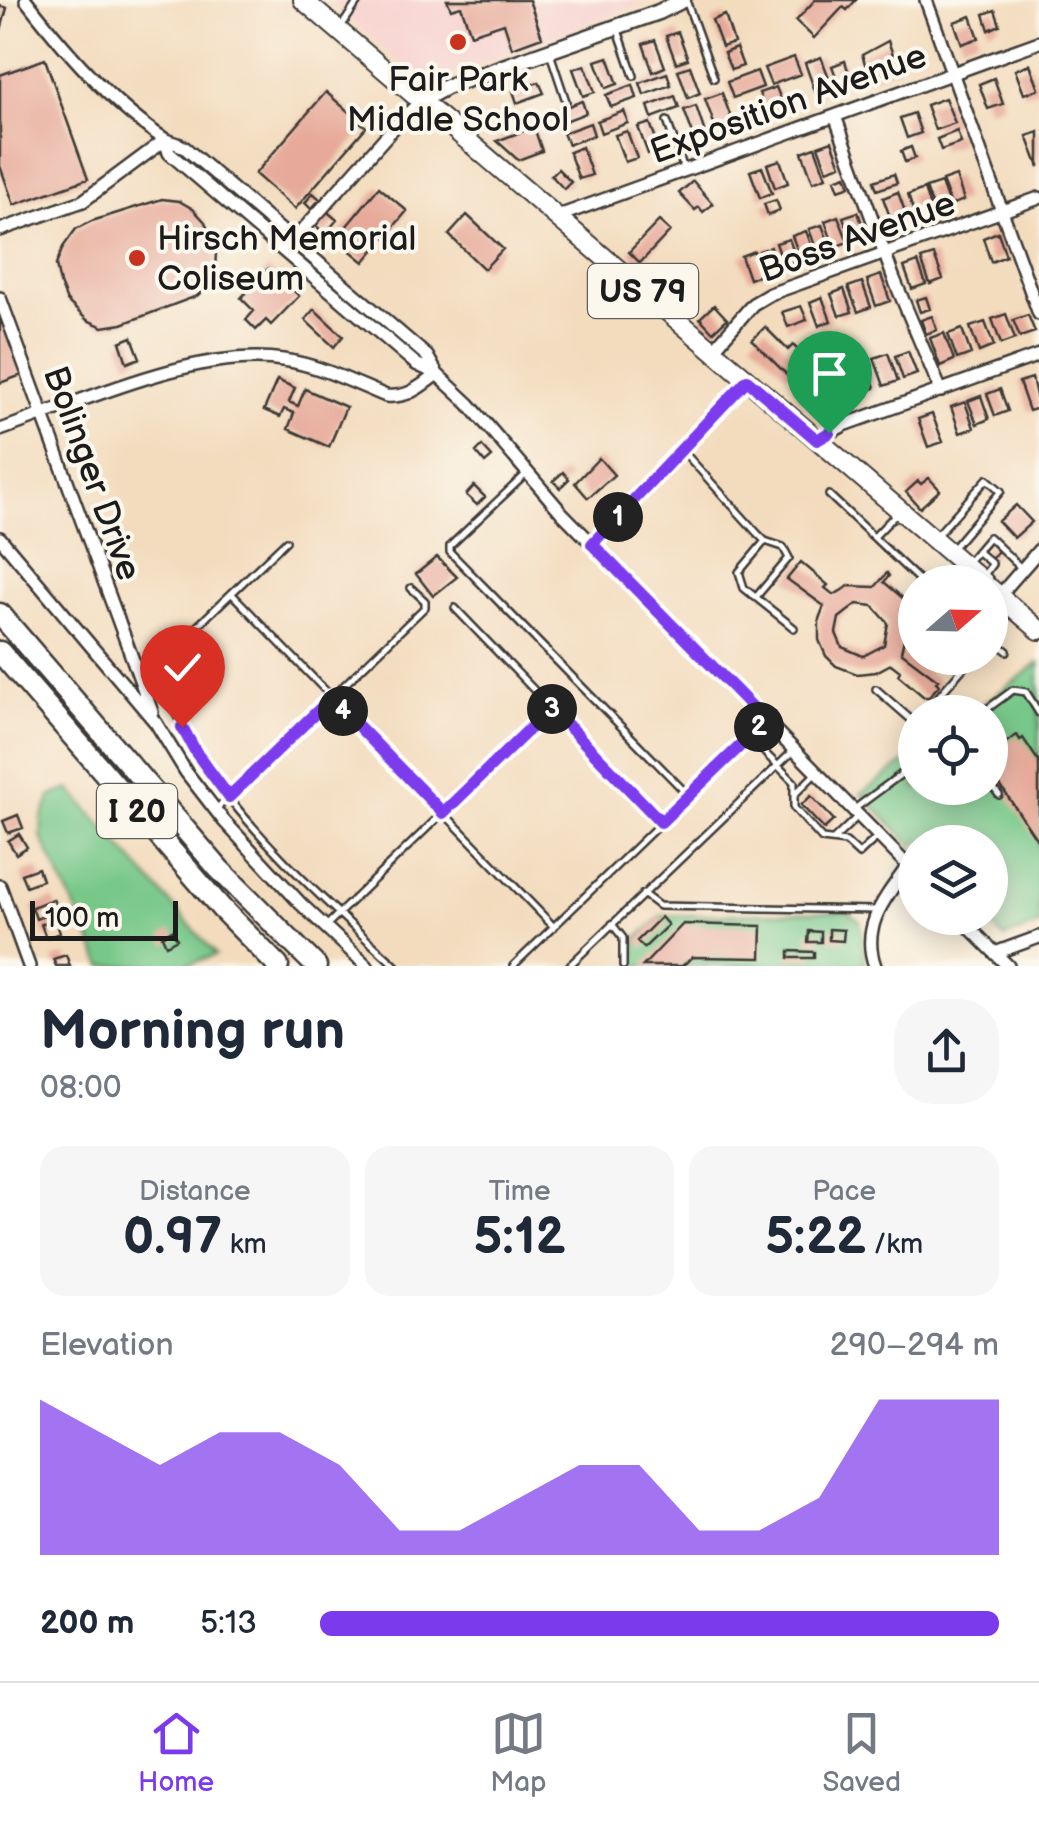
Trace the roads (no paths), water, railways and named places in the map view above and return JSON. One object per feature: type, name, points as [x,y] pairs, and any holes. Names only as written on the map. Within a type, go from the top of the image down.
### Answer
[{"type":"highway","name":"I 20","points":[[0,614],[219,869],[316,966]]},
{"type":"highway","name":"I 20","points":[[0,652],[222,910],[278,966]]},
{"type":"main road","name":"US 79","points":[[303,0],[965,565]]},
{"type":"main road","name":"US 79","points":[[1008,602],[1039,630]]},
{"type":"street","points":[[26,0],[90,73],[166,140],[184,147],[294,240],[427,356],[437,374]]},
{"type":"street","points":[[294,240],[421,101],[446,87],[684,0]]},
{"type":"street","points":[[926,0],[1039,314]]},
{"type":"street","name":"Exposition Avenue","points":[[556,217],[1039,42]]},
{"type":"street","points":[[835,116],[884,254],[940,391]]},
{"type":"street","points":[[0,230],[82,201],[166,140]]},
{"type":"street","points":[[166,140],[169,153],[416,364],[437,374],[469,404],[592,544],[898,857]]},
{"type":"street","name":"Boss Avenue","points":[[712,351],[760,300],[1039,198]]},
{"type":"street","name":"Bolinger Drive","points":[[0,298],[156,723]]},
{"type":"street","points":[[817,440],[844,426],[1039,355]]},
{"type":"street","points":[[0,430],[195,364],[231,358],[261,357],[301,363],[386,396],[406,395],[437,374]]},
{"type":"street","points":[[592,544],[747,380]]},
{"type":"street","name":"Bolinger Drive","points":[[0,538],[156,723],[215,810],[325,928],[367,966]]},
{"type":"street","points":[[1008,572],[1022,569],[1039,550]]},
{"type":"street","points":[[0,886],[29,966]]},
{"type":"street","points":[[875,966],[870,940],[878,910],[898,886]]},
{"type":"street","points":[[977,935],[1008,966]]},
{"type":"street","points":[[995,953],[1039,936]]},
{"type":"lane","points":[[338,31],[359,0]]},
{"type":"lane","points":[[684,0],[714,78]]},
{"type":"lane","points":[[617,27],[634,76]]},
{"type":"lane","points":[[548,50],[566,101]]},
{"type":"lane","points":[[667,121],[684,169]]},
{"type":"lane","points":[[682,450],[765,542],[783,547],[789,558],[756,597]]},
{"type":"lane","points":[[527,472],[450,546],[450,552],[689,796]]},
{"type":"lane","points":[[934,540],[988,479],[1000,491],[949,552]]},
{"type":"lane","points":[[829,494],[902,565]]},
{"type":"lane","points":[[873,538],[899,510]]},
{"type":"lane","points":[[977,551],[989,537],[1022,569]]},
{"type":"lane","points":[[140,680],[286,541]]},
{"type":"lane","points":[[765,542],[739,572],[744,588],[794,628]]},
{"type":"lane","points":[[977,551],[980,565]]},
{"type":"lane","points":[[977,551],[980,565]]},
{"type":"lane","points":[[993,565],[1004,551]]},
{"type":"lane","points":[[215,810],[426,607],[411,588]]},
{"type":"lane","points":[[232,594],[554,926]]},
{"type":"lane","points":[[455,608],[661,822]]},
{"type":"lane","points":[[155,667],[197,754],[229,797],[396,966]]},
{"type":"lane","points":[[940,695],[957,675]]},
{"type":"lane","points":[[876,689],[898,708]]},
{"type":"lane","points":[[1006,695],[1013,690],[1026,692],[1039,712]]},
{"type":"lane","points":[[325,928],[551,708]]},
{"type":"lane","points":[[513,966],[766,721]]},
{"type":"lane","points":[[749,737],[794,782],[794,808],[822,839],[846,842],[858,854],[878,836]]},
{"type":"lane","points":[[569,966],[794,750]]},
{"type":"lane","points":[[792,796],[816,773]]},
{"type":"lane","points":[[831,842],[856,813],[898,778]]},
{"type":"lane","points":[[643,894],[659,906],[878,910]]},
{"type":"lane","points":[[612,924],[623,938],[623,966]]},
{"type":"place","name":"Fair Park Middle School","points":[[458,42]]},
{"type":"place","name":"Hirsch Memorial Coliseum","points":[[137,258]]}]
